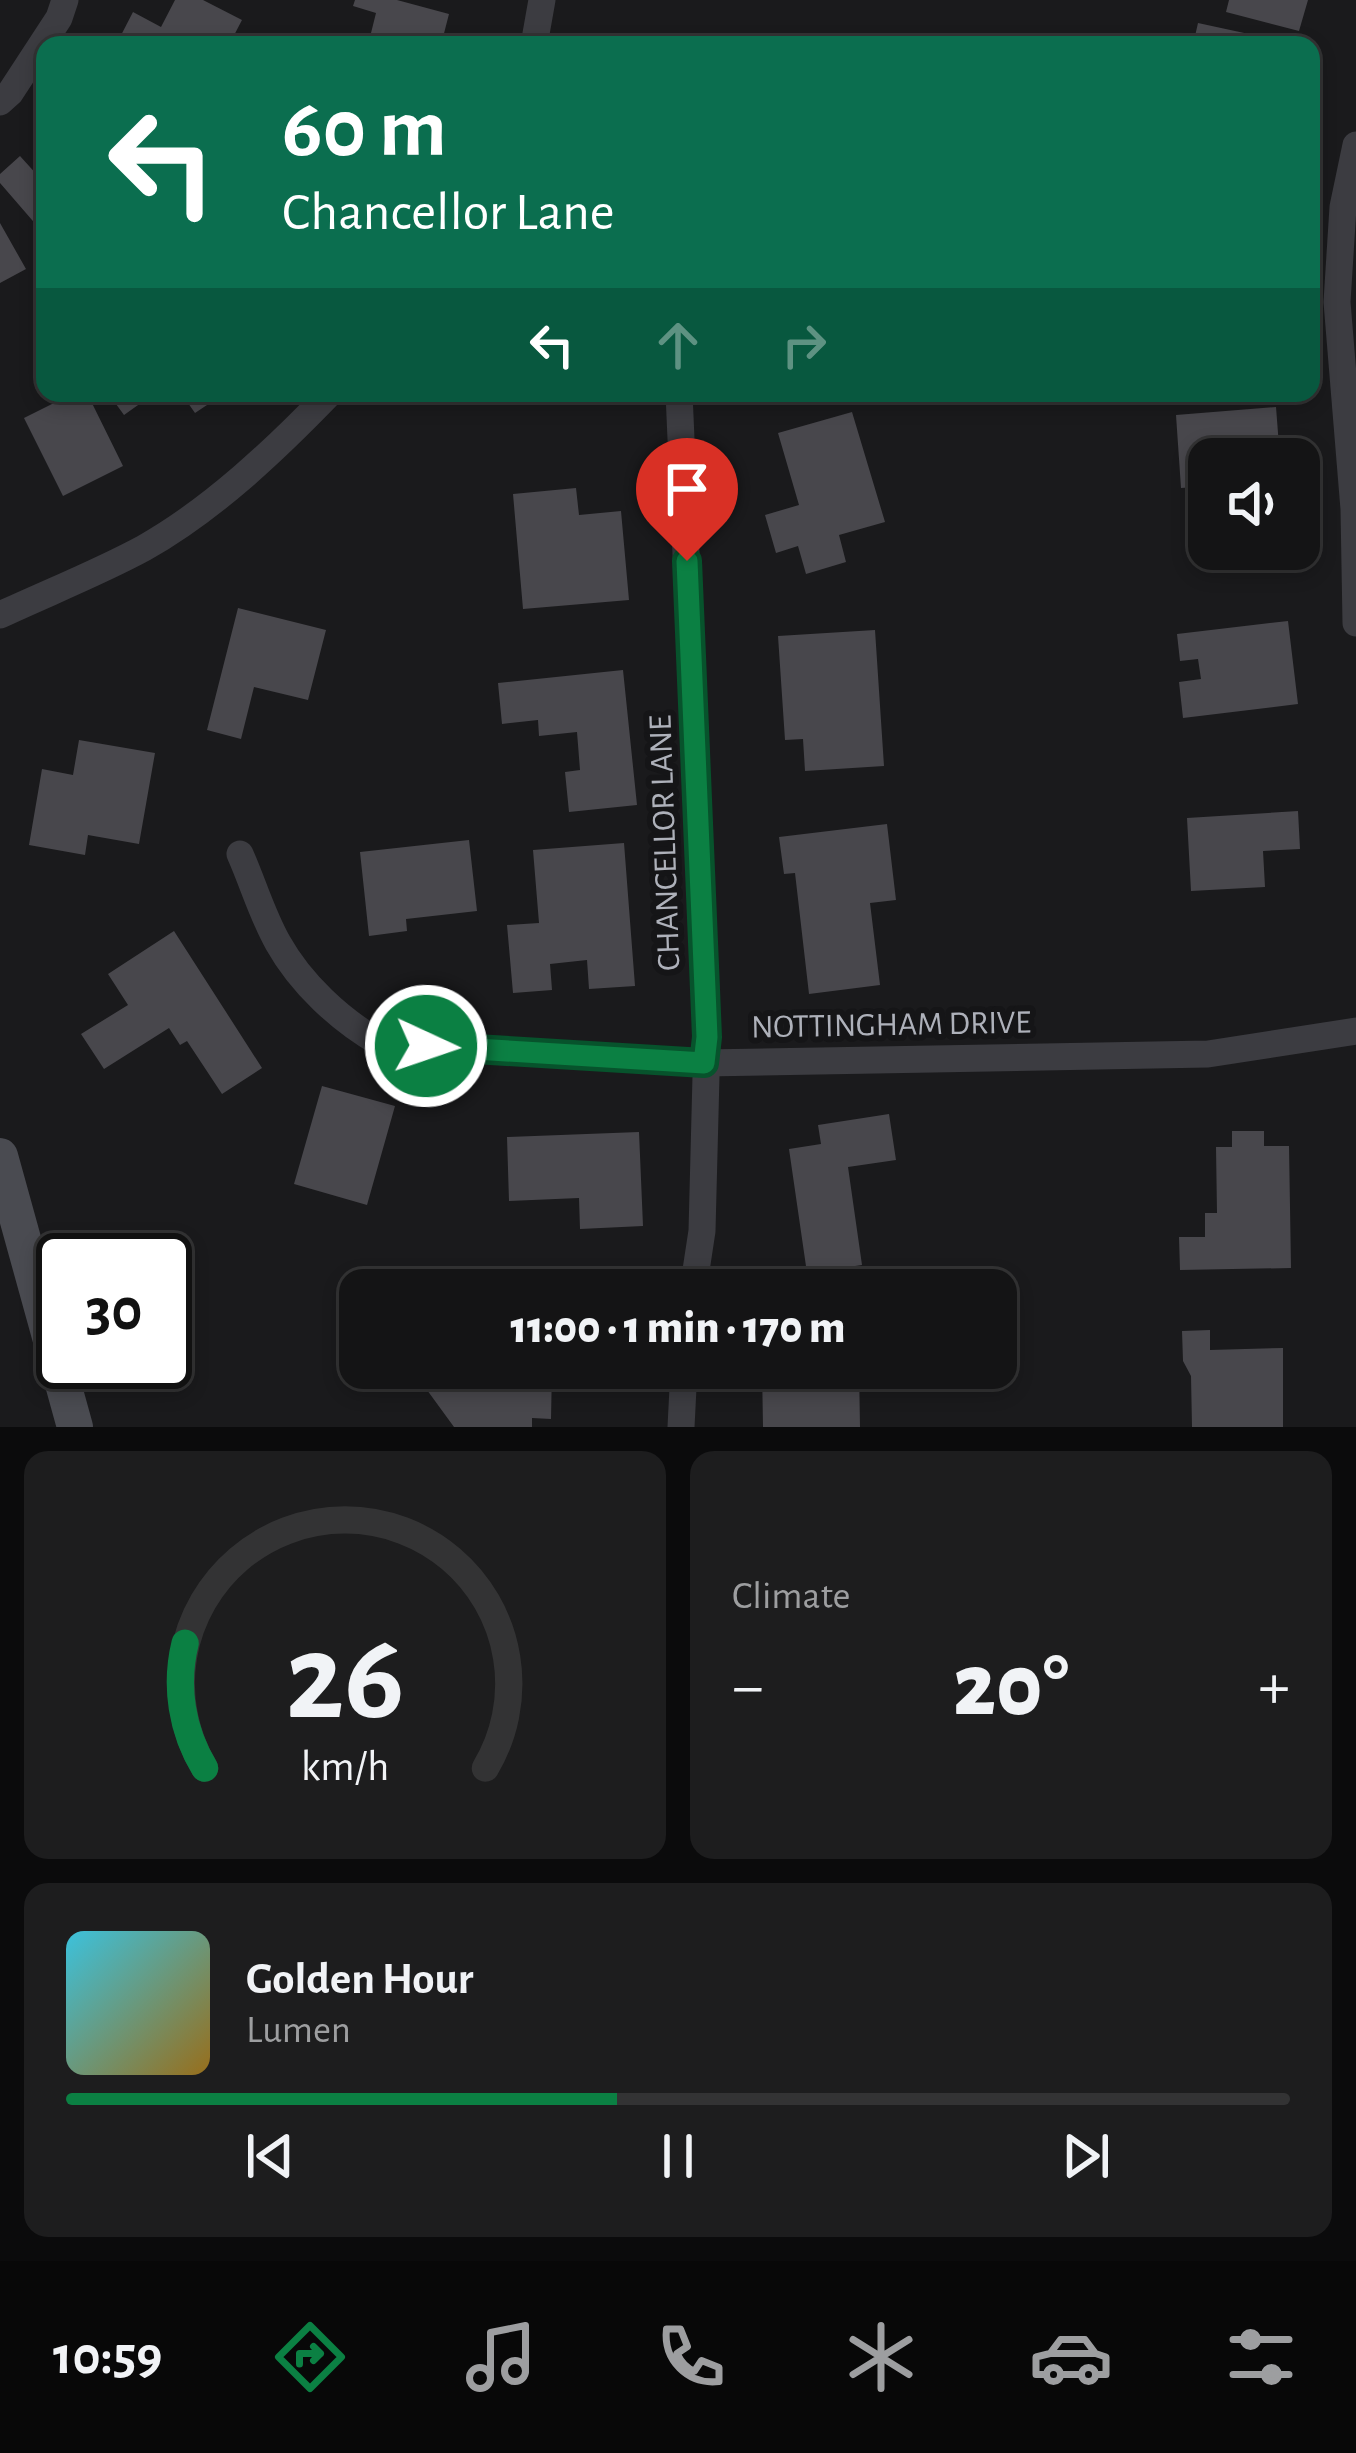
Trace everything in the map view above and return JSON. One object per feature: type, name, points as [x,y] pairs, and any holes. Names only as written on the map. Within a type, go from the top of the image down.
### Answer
[{"type":"main road","points":[[0,1156],[75,1427]]},
{"type":"street","points":[[47,36],[65,0]]},
{"type":"street","points":[[536,36],[542,0]]},
{"type":"street","points":[[0,101],[36,53]]},
{"type":"street","points":[[1356,145],[1343,207],[1337,302],[1354,509],[1356,623]]},
{"type":"street","points":[[0,615],[146,547],[228,488],[320,402]]},
{"type":"street","name":"CHANCELLOR LANE","points":[[679,402],[707,1037],[702,1231],[696,1269]]},
{"type":"street","name":"NOTTINGHAM DRIVE","points":[[240,854],[278,944],[321,997],[352,1026],[380,1043],[704,1063],[1208,1054],[1356,1031]]},
{"type":"street","points":[[681,1427],[683,1389]]},
{"type":"building","points":[[175,0],[203,0],[242,20],[234,36],[121,36],[133,12],[161,27]]},
{"type":"building","points":[[355,0],[397,0],[449,14],[443,36],[370,36],[376,13],[353,6]]},
{"type":"building","points":[[1229,0],[1308,0],[1299,31],[1226,12]]},
{"type":"building","points":[[1198,23],[1258,36],[1195,36]]},
{"type":"building","points":[[20,156],[36,174],[36,225],[0,183],[0,174]]},
{"type":"building","points":[[0,223],[26,269],[0,283]]},
{"type":"building","points":[[56,402],[91,402],[123,466],[63,496],[24,418]]},
{"type":"building","points":[[115,402],[142,402],[124,415]]},
{"type":"building","points":[[187,402],[212,402],[195,413]]},
{"type":"building","points":[[1276,407],[1278,438],[1188,438],[1188,488],[1181,488],[1176,415]]},
{"type":"building","points":[[852,412],[885,522],[839,535],[846,562],[806,574],[798,546],[776,553],[765,515],[799,505],[778,433]]},
{"type":"building","points":[[576,488],[579,515],[621,511],[629,600],[523,609],[513,494]]},
{"type":"building","points":[[238,608],[326,630],[308,700],[254,687],[241,739],[207,730]]},
{"type":"building","points":[[1288,621],[1298,704],[1183,718],[1179,682],[1201,679],[1198,659],[1180,661],[1177,634]]},
{"type":"building","points":[[875,630],[884,766],[805,771],[803,739],[785,740],[778,636]]},
{"type":"building","points":[[623,670],[637,805],[569,812],[565,772],[580,770],[577,732],[539,736],[538,720],[502,724],[498,683]]},
{"type":"building","points":[[79,740],[155,753],[139,844],[88,835],[85,855],[29,845],[42,769],[73,775]]},
{"type":"building","points":[[1298,811],[1300,849],[1263,851],[1265,887],[1191,891],[1187,818]]},
{"type":"building","points":[[887,824],[896,900],[870,903],[880,985],[809,994],[795,873],[784,874],[779,837]]},
{"type":"building","points":[[469,840],[477,911],[406,919],[407,931],[369,936],[360,852]]},
{"type":"building","points":[[624,843],[635,986],[589,989],[587,960],[550,964],[552,990],[513,993],[507,925],[539,923],[533,850]]},
{"type":"building","points":[[174,931],[262,1068],[222,1094],[187,1041],[180,1045],[169,1028],[104,1069],[81,1034],[128,1005],[108,974]]},
{"type":"building","points":[[322,1086],[395,1106],[367,1205],[294,1184]]},
{"type":"building","points":[[889,1114],[896,1160],[848,1167],[862,1265],[806,1269],[789,1149],[821,1144],[818,1125]]},
{"type":"building","points":[[1232,1131],[1264,1131],[1264,1146],[1289,1146],[1291,1268],[1180,1270],[1179,1237],[1205,1237],[1205,1213],[1217,1213],[1216,1147],[1232,1147]]},
{"type":"building","points":[[639,1132],[643,1226],[580,1229],[579,1198],[509,1201],[507,1137]]},
{"type":"building","points":[[1210,1330],[1210,1350],[1283,1348],[1283,1427],[1192,1427],[1191,1376],[1183,1361],[1182,1331]]},
{"type":"building","points":[[426,1389],[552,1389],[551,1419],[532,1418],[532,1427],[454,1427]]},
{"type":"building","points":[[762,1389],[859,1389],[860,1427],[763,1427]]},
{"type":"route","points":[[426,1046],[704,1063],[707,1037],[687,561]]}]
